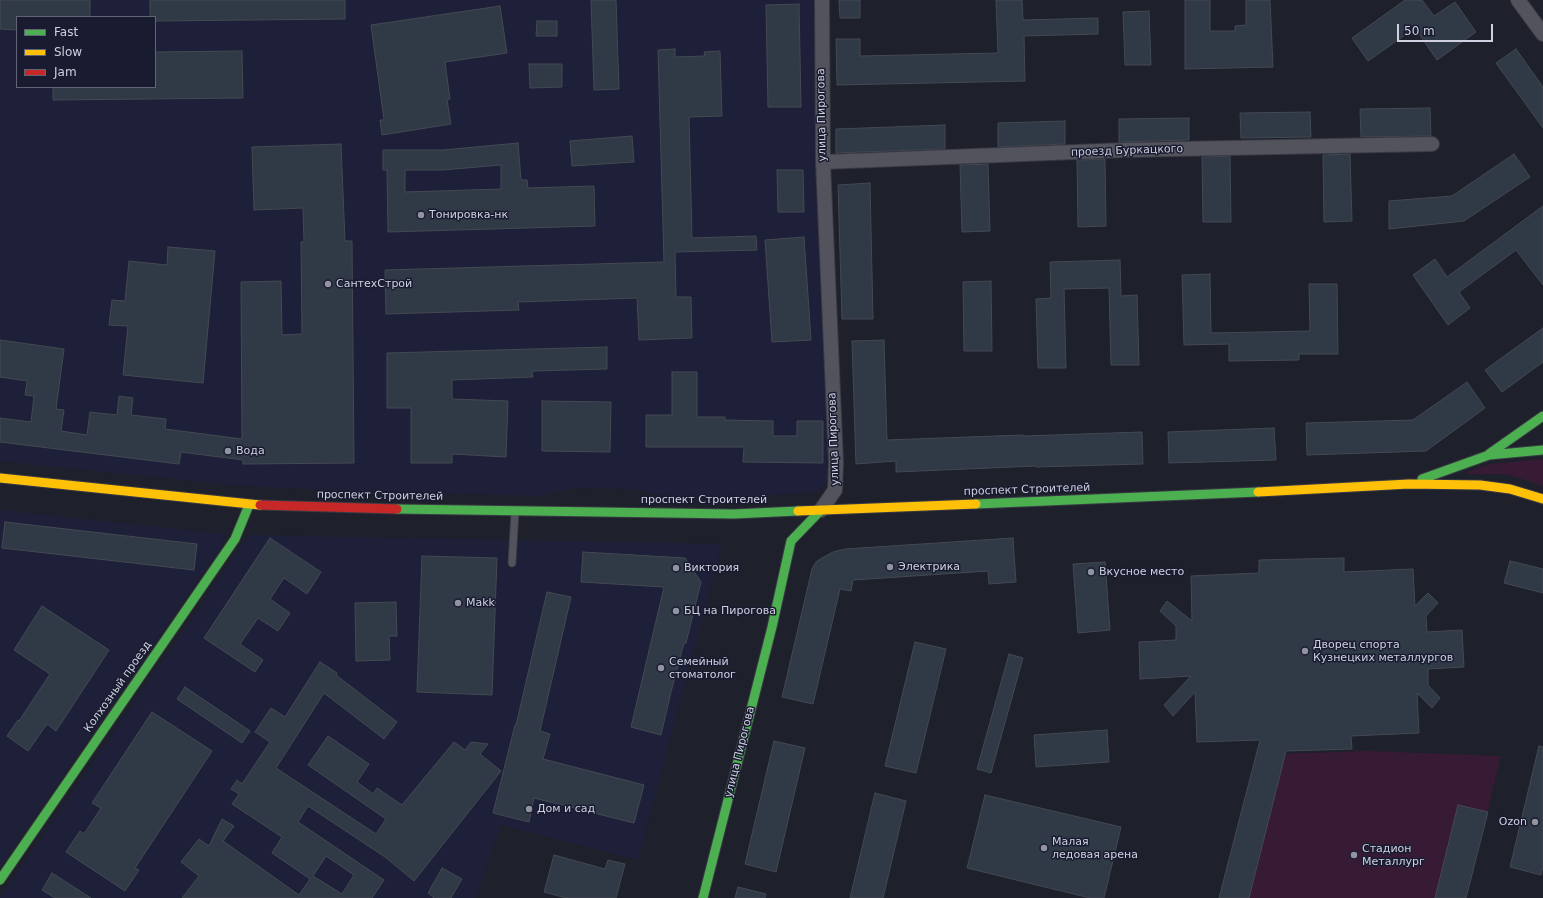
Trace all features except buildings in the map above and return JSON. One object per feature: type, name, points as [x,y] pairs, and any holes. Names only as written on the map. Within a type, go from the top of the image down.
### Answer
[{"type":"street","name":"улица Пирогова","points":[[703,898],[772,627],[792,541],[821,510],[835,490],[836,483],[823,162],[822,0]]},
{"type":"street","points":[[1524,2],[1543,34]]},
{"type":"street","name":"проезд Буркацкого","points":[[823,162],[1126,150],[1432,144]]},
{"type":"street","points":[[1489,455],[1543,416]]},
{"type":"street","points":[[1409,484],[1489,455],[1543,450]]},
{"type":"street","name":"проспект Строителей","points":[[0,478],[249,504],[372,509],[734,514],[1409,484]]},
{"type":"street","points":[[1409,484],[1480,485],[1510,489],[1543,499]]},
{"type":"street","name":"Колхозный проезд","points":[[0,880],[235,539],[249,504]]},
{"type":"lane","points":[[512,563],[515,510]]},
{"type":"shaded area","points":[[0,0],[818,0],[829,475],[825,484],[817,491],[725,498],[669,497],[635,489],[572,488],[540,496],[242,486],[0,461]]},
{"type":"shaded area","points":[[1543,459],[1543,486],[1503,474],[1468,474],[1467,472],[1491,464]]},
{"type":"shaded area","points":[[0,510],[224,534],[222,545],[0,867]]},
{"type":"shaded area","points":[[249,535],[722,544],[638,860],[501,825],[476,898],[0,898]]},
{"type":"shaded area","name":"Стадион Металлург","points":[[1367,751],[1501,756],[1466,898],[1219,898],[1256,755]]},
{"type":"traffic: fast","points":[[1489,454],[1543,416]]},
{"type":"traffic: fast","points":[[1422,479],[1489,455],[1543,450]]},
{"type":"traffic: fast","points":[[976,504],[1258,492]]},
{"type":"traffic: fast","points":[[0,880],[235,539],[249,505]]},
{"type":"traffic: fast","points":[[397,509],[734,514],[798,511]]},
{"type":"traffic: fast","points":[[703,898],[772,627],[791,541],[821,510]]},
{"type":"traffic: slow","points":[[0,478],[260,505]]},
{"type":"traffic: slow","points":[[1258,492],[1409,484],[1480,485],[1510,489],[1543,499]]},
{"type":"traffic: slow","points":[[798,511],[976,504]]},
{"type":"traffic: jam","points":[[260,505],[397,509]]},
{"type":"place","name":"Тонировка-нк","points":[[421,215]]},
{"type":"place","name":"СантехСтрой","points":[[328,284]]},
{"type":"place","name":"Вода","points":[[228,451]]},
{"type":"place","name":"Электрика","points":[[890,567]]},
{"type":"place","name":"Виктория","points":[[676,568]]},
{"type":"place","name":"Вкусное место","points":[[1091,572]]},
{"type":"place","name":"Makk","points":[[458,603]]},
{"type":"place","name":"БЦ на Пирогова","points":[[676,611]]},
{"type":"place","name":"Дворец спорта Кузнецких металлургов","points":[[1305,651]]},
{"type":"place","name":"Семейный стоматолог","points":[[661,668]]},
{"type":"place","name":"Дом и сад","points":[[529,809]]},
{"type":"place","name":"Ozon","points":[[1535,822]]},
{"type":"place","name":"Малая ледовая арена","points":[[1044,848]]},
{"type":"place","name":"Стадион Металлург","points":[[1354,855]]}]
